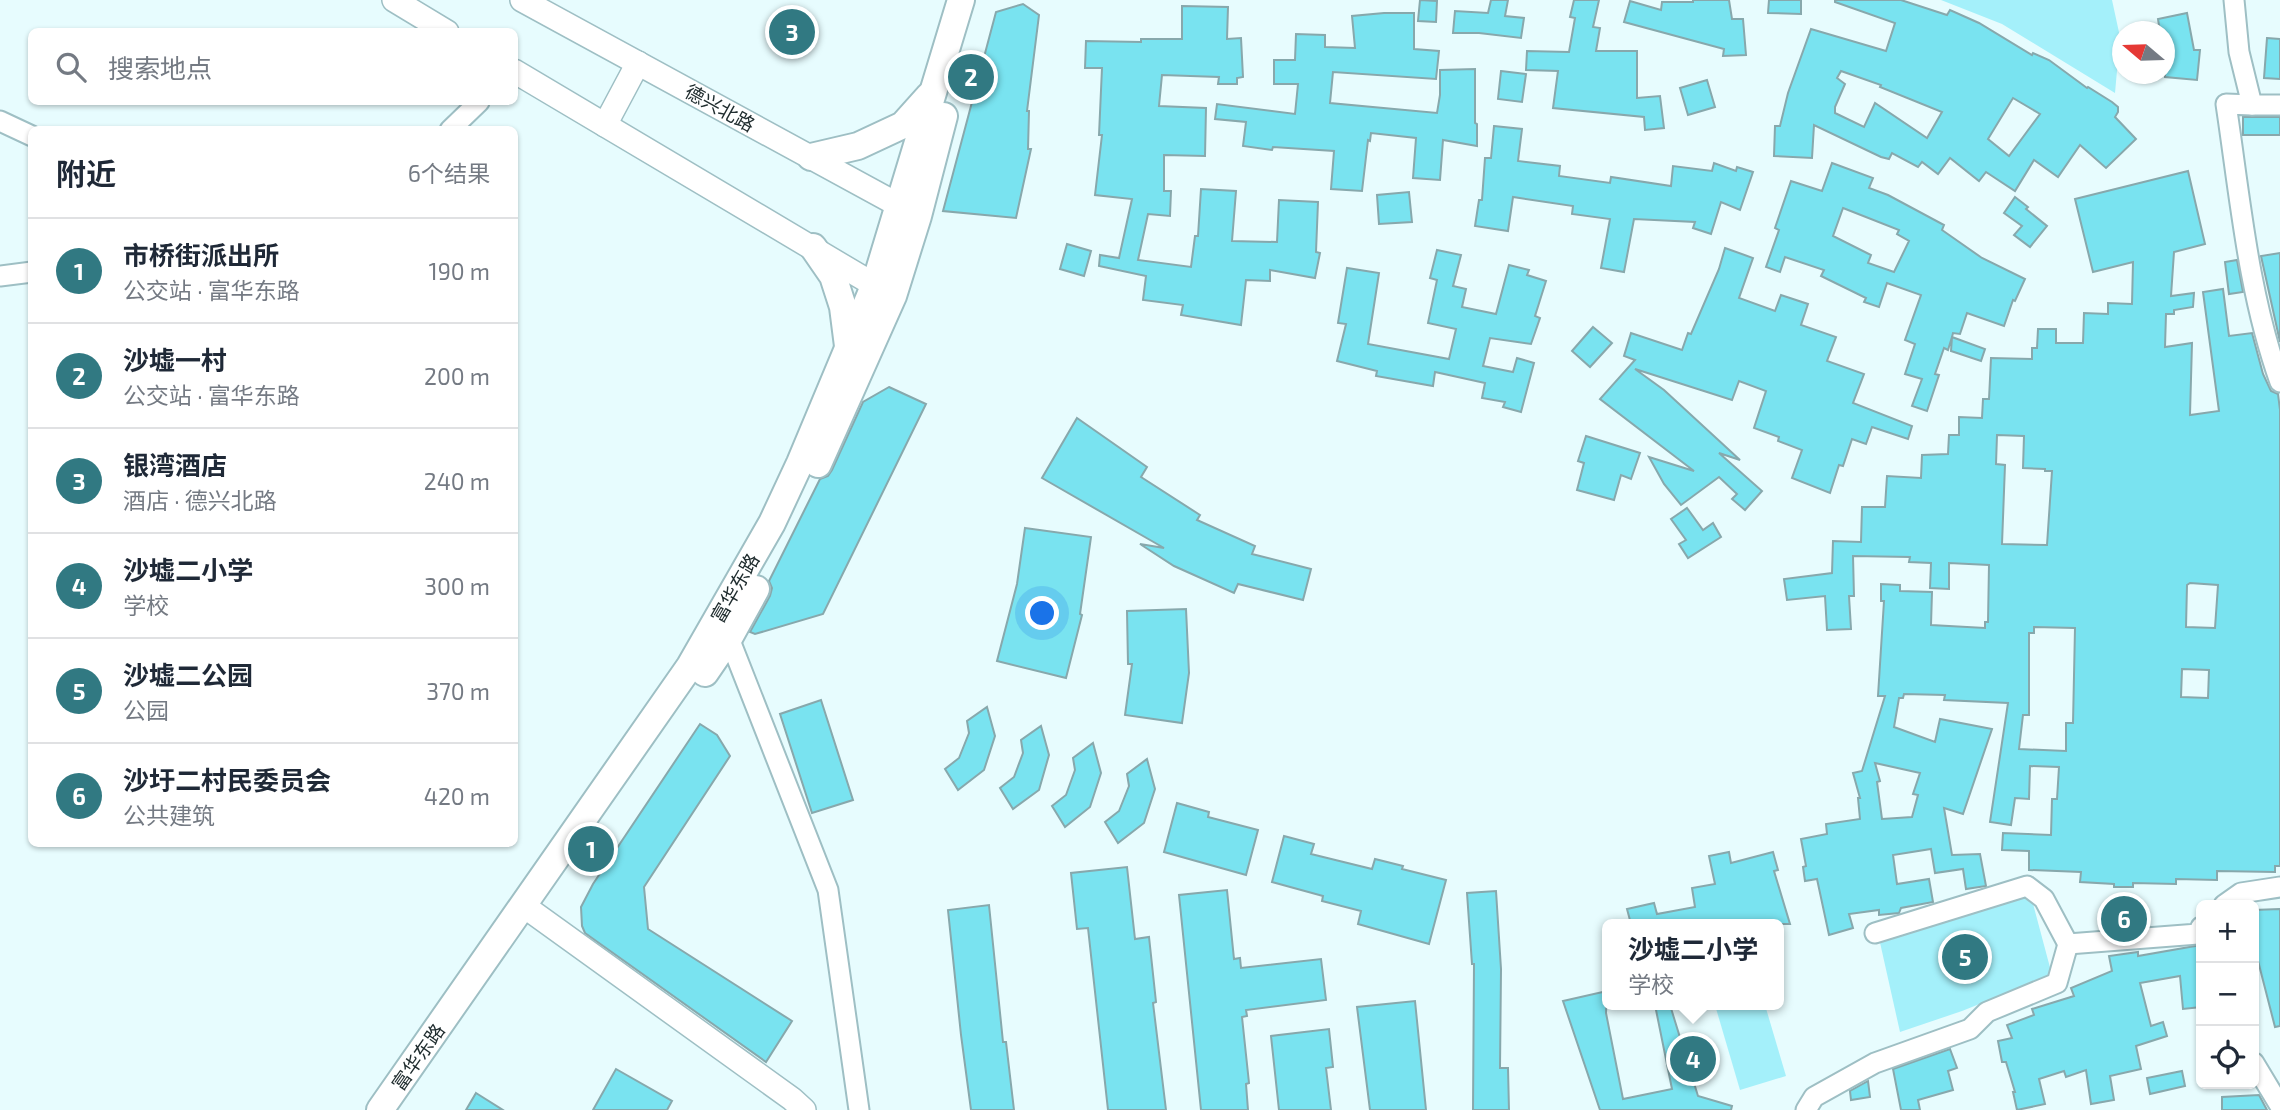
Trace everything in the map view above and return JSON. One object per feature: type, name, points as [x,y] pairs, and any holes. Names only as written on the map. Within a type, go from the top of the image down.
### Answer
[{"type":"main road","name":"富华东路","points":[[909,211],[935,89],[961,0]]},
{"type":"main road","name":"富华东路","points":[[380,1110],[530,911],[729,638],[769,568],[884,290],[948,102],[977,0]]},
{"type":"main road","points":[[811,158],[858,146],[903,125],[935,89]]},
{"type":"main road","points":[[813,247],[833,276],[843,307],[848,348]]},
{"type":"main road","name":"富华东路","points":[[400,1110],[691,666],[772,523],[848,348],[884,290]]},
{"type":"street","points":[[394,0],[440,28]]},
{"type":"street","name":"德兴北路","points":[[522,0],[909,211]]},
{"type":"street","points":[[2234,0],[2239,52],[2252,105]]},
{"type":"street","points":[[605,125],[638,63]]},
{"type":"street","points":[[518,73],[884,290]]},
{"type":"street","points":[[2280,105],[2227,104],[2248,254],[2270,353],[2280,382]]},
{"type":"street","points":[[454,126],[476,105]]},
{"type":"street","points":[[0,121],[28,133]]},
{"type":"street","points":[[0,276],[28,272]]},
{"type":"street","points":[[729,638],[828,890],[859,1110]]},
{"type":"street","points":[[1806,1110],[1814,1097],[1875,1063],[1970,1029],[1987,1012],[2057,983],[2068,944],[2044,899],[2027,886],[1875,933]]},
{"type":"street","points":[[2232,900],[2241,894],[2280,887]]},
{"type":"street","points":[[530,911],[804,1110]]},
{"type":"street","points":[[2068,944],[2196,934]]},
{"type":"street","points":[[2259,1071],[2280,1106]]},
{"type":"shaded area","points":[[1941,0],[2112,0],[2117,21],[2112,21],[2112,84],[2116,84],[2115,93],[2002,24]]},
{"type":"shaded area","points":[[2021,897],[2032,900],[2052,975],[1962,1011],[1900,1032],[1879,938]]},
{"type":"shaded area","points":[[1716,1010],[1766,1010],[1786,1076],[1740,1090]]},
{"type":"building","points":[[1420,0],[1437,1],[1436,22],[1418,21]]},
{"type":"building","points":[[1491,0],[1508,0],[1505,16],[1524,18],[1521,38],[1453,33],[1455,11],[1488,13]]},
{"type":"building","points":[[1574,0],[1599,0],[1593,27],[1600,28],[1596,51],[1637,51],[1637,98],[1660,96],[1664,128],[1645,130],[1644,117],[1553,108],[1558,71],[1526,70],[1527,51],[1569,52],[1575,18],[1570,17]]},
{"type":"building","points":[[1729,0],[1732,19],[1743,19],[1746,55],[1723,56],[1724,49],[1624,22],[1630,1],[1661,10],[1662,2]]},
{"type":"building","points":[[1769,0],[1801,0],[1801,14],[1768,13]]},
{"type":"building","points":[[1901,0],[1947,15],[1950,10],[1979,23],[2032,55],[2033,53],[2049,60],[2087,88],[2112,102],[2118,107],[2115,117],[2136,139],[2106,168],[2080,145],[2058,177],[2034,160],[2015,191],[1986,172],[1979,181],[1950,158],[1938,174],[1922,162],[1918,167],[1892,153],[1889,159],[1881,157],[1814,125],[1812,158],[1774,156],[1775,126],[1780,126],[1788,93],[1811,29],[1886,51],[1895,23],[1835,2]],"holes":[[[1841,71],[1942,112],[1927,138],[1875,103],[1864,127],[1835,113],[1845,84],[1837,78]],[[2013,98],[2040,114],[2009,156],[1988,139]]]},
{"type":"building","points":[[1023,4],[1039,15],[1027,111],[1028,149],[1031,149],[1016,218],[943,211],[996,12]]},
{"type":"building","points":[[1182,6],[1228,7],[1227,39],[1241,38],[1243,77],[1237,78],[1237,84],[1218,84],[1219,77],[1162,75],[1159,106],[1206,108],[1205,156],[1164,155],[1164,191],[1171,191],[1170,216],[1148,214],[1138,260],[1191,267],[1195,236],[1198,236],[1201,189],[1236,191],[1232,241],[1277,242],[1279,200],[1318,202],[1316,252],[1320,253],[1315,278],[1270,270],[1270,281],[1246,280],[1241,325],[1181,315],[1183,305],[1143,300],[1146,276],[1099,266],[1100,255],[1119,258],[1132,199],[1095,195],[1102,135],[1099,135],[1102,68],[1085,68],[1086,41],[1141,42],[1141,39],[1182,39]]},
{"type":"building","points":[[1414,13],[1414,49],[1439,51],[1436,79],[1333,72],[1330,103],[1437,113],[1440,70],[1475,69],[1477,146],[1443,140],[1440,180],[1413,178],[1416,138],[1371,133],[1362,191],[1331,189],[1334,151],[1273,147],[1272,150],[1243,146],[1246,122],[1215,119],[1217,104],[1295,114],[1298,84],[1274,84],[1274,60],[1295,60],[1296,34],[1325,35],[1325,47],[1355,48],[1352,16]]},
{"type":"building","points":[[2187,13],[2194,50],[2200,50],[2197,80],[2175,78],[2175,21],[2158,19]]},
{"type":"building","points":[[2267,38],[2280,39],[2280,79],[2264,78]]},
{"type":"building","points":[[1501,71],[1526,74],[1522,102],[1498,99]]},
{"type":"building","points":[[1707,80],[1715,107],[1688,115],[1680,88]]},
{"type":"building","points":[[2243,117],[2280,117],[2280,135],[2243,135]]},
{"type":"building","points":[[1494,126],[1522,129],[1518,161],[1560,166],[1559,176],[1610,183],[1611,177],[1671,186],[1673,166],[1712,171],[1714,163],[1736,171],[1737,167],[1753,172],[1740,210],[1721,202],[1711,234],[1693,228],[1695,222],[1634,219],[1624,272],[1601,268],[1610,219],[1572,214],[1573,206],[1513,197],[1508,231],[1475,226],[1479,200],[1482,200],[1485,158],[1491,158]]},
{"type":"building","points":[[1832,163],[1873,178],[1869,188],[1888,195],[1944,225],[1942,230],[1982,258],[2025,279],[2015,301],[2013,300],[2004,326],[1967,313],[1960,334],[1953,333],[1948,350],[1944,348],[1935,374],[1939,375],[1927,411],[1912,406],[1922,379],[1905,374],[1915,344],[1905,340],[1921,295],[1887,283],[1879,307],[1864,302],[1866,298],[1821,276],[1824,270],[1785,257],[1780,272],[1766,267],[1779,230],[1775,228],[1791,181],[1822,191]],"holes":[[[1843,208],[1899,230],[1897,234],[1909,241],[1894,272],[1868,263],[1871,255],[1833,236]]]},
{"type":"building","points":[[2188,171],[2205,244],[2174,252],[2171,296],[2194,293],[2193,307],[2166,314],[2165,347],[2192,343],[2190,415],[2219,411],[2203,292],[2223,289],[2229,336],[2252,333],[2263,374],[2271,391],[2278,394],[2280,866],[2275,866],[2275,872],[2217,871],[2217,880],[2176,879],[2176,884],[2133,883],[2133,887],[2080,882],[2081,872],[2029,870],[2029,851],[2002,850],[2003,833],[2051,835],[2052,799],[2057,799],[2059,767],[2030,766],[2029,799],[2015,798],[2011,825],[1990,822],[2008,703],[1944,700],[1945,695],[1904,694],[1903,698],[1899,698],[1894,727],[1935,742],[1940,719],[1992,729],[1963,814],[1944,808],[1952,855],[1980,854],[1986,886],[1966,889],[1963,869],[1935,873],[1931,849],[1893,855],[1897,884],[1929,879],[1933,902],[1901,908],[1899,913],[1879,915],[1879,910],[1849,914],[1853,928],[1829,935],[1817,879],[1805,881],[1803,867],[1806,866],[1801,839],[1827,834],[1826,824],[1860,819],[1860,798],[1853,773],[1862,771],[1885,696],[1878,696],[1884,601],[1881,601],[1881,584],[1900,585],[1900,591],[1932,592],[1931,625],[1985,628],[1985,622],[1988,622],[1989,565],[1949,563],[1949,589],[1930,588],[1931,563],[1909,562],[1910,557],[1853,556],[1854,596],[1849,596],[1851,629],[1827,630],[1825,596],[1787,600],[1784,579],[1832,573],[1833,541],[1861,542],[1862,507],[1885,507],[1887,476],[1921,478],[1922,455],[1948,454],[1949,435],[1959,435],[1959,417],[1982,418],[1983,399],[1989,399],[1991,358],[2032,359],[2032,348],[2037,348],[2038,329],[2056,329],[2056,343],[2083,343],[2084,313],[2108,314],[2108,303],[2132,304],[2133,262],[2093,272],[2075,199]],"holes":[[[1997,435],[2024,436],[2023,468],[2052,471],[2047,545],[2002,544],[2005,465],[1996,464]],[[2187,585],[2218,585],[2215,628],[2186,627]],[[2034,627],[2075,628],[2073,723],[2066,723],[2066,751],[2019,749],[2023,715],[2029,715],[2029,633],[2034,633]],[[2182,669],[2209,670],[2208,698],[2181,697]],[[1875,763],[1920,773],[1913,794],[1918,795],[1912,817],[1882,819],[1877,782],[1880,781]]]},
{"type":"building","points":[[1409,192],[1412,222],[1379,224],[1377,195]]},
{"type":"building","points":[[2015,197],[2047,226],[2030,247],[2014,235],[2022,226],[2004,213]]},
{"type":"building","points":[[1067,244],[1091,251],[1084,276],[1060,269]]},
{"type":"building","points":[[1725,248],[1753,258],[1739,298],[1775,311],[1781,295],[1808,304],[1801,325],[1836,337],[1827,361],[1864,374],[1853,403],[1912,426],[1908,439],[1872,427],[1866,444],[1852,439],[1843,466],[1839,465],[1830,493],[1792,478],[1802,450],[1778,441],[1779,437],[1754,428],[1766,391],[1739,381],[1732,400],[1635,369],[1664,390],[1740,460],[1719,453],[1762,491],[1745,510],[1732,499],[1737,494],[1719,477],[1681,505],[1664,484],[1649,457],[1694,471],[1600,399],[1635,360],[1624,356],[1631,333],[1682,350],[1719,269]]},
{"type":"building","points":[[1437,250],[1461,255],[1453,286],[1466,289],[1462,307],[1496,314],[1509,265],[1529,270],[1527,275],[1546,281],[1535,316],[1540,318],[1531,344],[1490,338],[1483,366],[1513,372],[1517,358],[1534,363],[1521,412],[1503,407],[1505,402],[1482,398],[1485,383],[1435,372],[1433,386],[1376,376],[1377,371],[1337,361],[1346,324],[1338,323],[1347,268],[1379,273],[1368,344],[1449,359],[1456,329],[1428,323],[1437,280],[1430,278]]},
{"type":"building","points":[[2280,253],[2280,342],[2261,256]]},
{"type":"building","points":[[2237,260],[2243,292],[2229,294],[2225,262]]},
{"type":"building","points":[[1593,327],[1612,343],[1590,367],[1572,351]]},
{"type":"building","points":[[1952,337],[1985,349],[1981,361],[1951,351]]},
{"type":"building","points":[[889,387],[926,404],[823,614],[755,634],[750,632],[770,596],[772,588],[769,581],[820,479],[828,476],[832,470],[863,402]]},
{"type":"building","points":[[1077,418],[1147,467],[1141,477],[1200,515],[1197,520],[1255,546],[1252,554],[1311,569],[1303,600],[1238,584],[1234,593],[1174,566],[1140,544],[1164,548],[1042,478]]},
{"type":"building","points":[[1586,436],[1640,453],[1631,479],[1621,475],[1614,500],[1577,490],[1584,463],[1578,461]]},
{"type":"building","points":[[1687,508],[1703,530],[1713,523],[1721,537],[1688,558],[1679,544],[1686,540],[1671,519]]},
{"type":"building","points":[[1025,528],[1091,537],[1080,614],[1082,615],[1066,678],[997,661],[1017,584]]},
{"type":"building","points":[[1186,609],[1189,673],[1182,723],[1125,715],[1132,664],[1128,664],[1127,611]]},
{"type":"building","points":[[821,700],[853,800],[812,813],[780,714]]},
{"type":"building","points":[[987,707],[995,736],[984,770],[958,790],[945,769],[959,758],[969,733],[967,721]]},
{"type":"building","points":[[700,724],[717,735],[730,756],[644,887],[648,929],[792,1021],[766,1062],[585,933],[582,926],[581,907],[593,884]]},
{"type":"building","points":[[1041,726],[1049,755],[1039,790],[1013,809],[1000,788],[1014,777],[1023,753],[1021,740]]},
{"type":"building","points":[[1093,743],[1101,773],[1090,807],[1065,827],[1052,806],[1066,795],[1075,770],[1073,758]]},
{"type":"building","points":[[1147,759],[1155,789],[1144,823],[1118,843],[1105,822],[1119,811],[1129,786],[1127,774]]},
{"type":"building","points":[[1177,803],[1209,812],[1208,817],[1258,830],[1246,875],[1164,852]]},
{"type":"building","points":[[1284,836],[1314,844],[1311,854],[1372,869],[1375,859],[1446,880],[1429,944],[1358,924],[1361,911],[1322,901],[1323,896],[1272,882]]},
{"type":"building","points":[[1729,852],[1731,863],[1773,852],[1778,870],[1774,871],[1790,924],[1784,924],[1784,919],[1630,919],[1627,909],[1654,903],[1657,914],[1695,907],[1692,888],[1715,884],[1709,856]]},
{"type":"building","points":[[1127,867],[1135,939],[1149,937],[1156,1002],[1153,1003],[1166,1110],[1108,1110],[1088,928],[1077,929],[1071,873]]},
{"type":"building","points":[[1227,890],[1234,959],[1240,958],[1241,968],[1321,959],[1326,1000],[1246,1010],[1247,1016],[1242,1017],[1249,1083],[1246,1084],[1248,1110],[1201,1110],[1179,895]]},
{"type":"building","points":[[1496,891],[1501,969],[1500,1068],[1508,1068],[1509,1110],[1473,1110],[1474,964],[1467,893]]},
{"type":"building","points":[[989,905],[1003,1042],[1006,1042],[1014,1110],[971,1110],[961,1035],[948,910]]},
{"type":"building","points":[[2280,909],[2280,1026],[2275,1027],[2259,965],[2259,910]]},
{"type":"building","points":[[2196,946],[2196,1008],[2183,1009],[2180,976],[2140,983],[2151,1026],[2163,1022],[2167,1036],[2136,1046],[2141,1069],[2110,1076],[2114,1100],[2091,1104],[2086,1070],[2066,1077],[2064,1071],[2039,1079],[2045,1104],[2017,1110],[2015,1092],[2006,1062],[2002,1062],[1998,1041],[2012,1038],[2007,1025],[2034,1015],[2032,1009],[2074,996],[2071,988],[2112,971],[2109,956],[2138,952],[2138,956]]},
{"type":"building","points":[[1602,992],[1602,1010],[1606,1010],[1623,1099],[1672,1089],[1656,1010],[1672,1010],[1698,1096],[1732,1106],[1731,1110],[1600,1110],[1563,1001]]},
{"type":"building","points":[[1415,1001],[1426,1110],[1370,1110],[1357,1007]]},
{"type":"building","points":[[1329,1029],[1333,1067],[1326,1068],[1331,1110],[1279,1110],[1271,1036]]},
{"type":"building","points":[[1950,1049],[1957,1068],[1948,1071],[1953,1090],[1918,1100],[1920,1110],[1901,1110],[1893,1069]]},
{"type":"building","points":[[616,1069],[672,1101],[667,1110],[593,1110]]},
{"type":"building","points":[[2182,1071],[2185,1086],[2150,1094],[2147,1078]]},
{"type":"building","points":[[1868,1081],[1870,1097],[1851,1100],[1850,1091]]},
{"type":"building","points":[[476,1093],[503,1110],[466,1110]]},
{"type":"building","points":[[2259,1095],[2267,1110],[2222,1110],[2222,1097]]},
{"type":"place","name":"银湾酒店","points":[[792,32]]},
{"type":"place","name":"沙墟一村","points":[[971,77]]},
{"type":"place","name":"市桥街派出所","points":[[591,849]]},
{"type":"place","name":"沙圩二村民委员会","points":[[2124,919]]},
{"type":"place","name":"沙墟二公园","points":[[1965,957]]},
{"type":"place","name":"沙墟二小学","points":[[1693,1059]]}]
